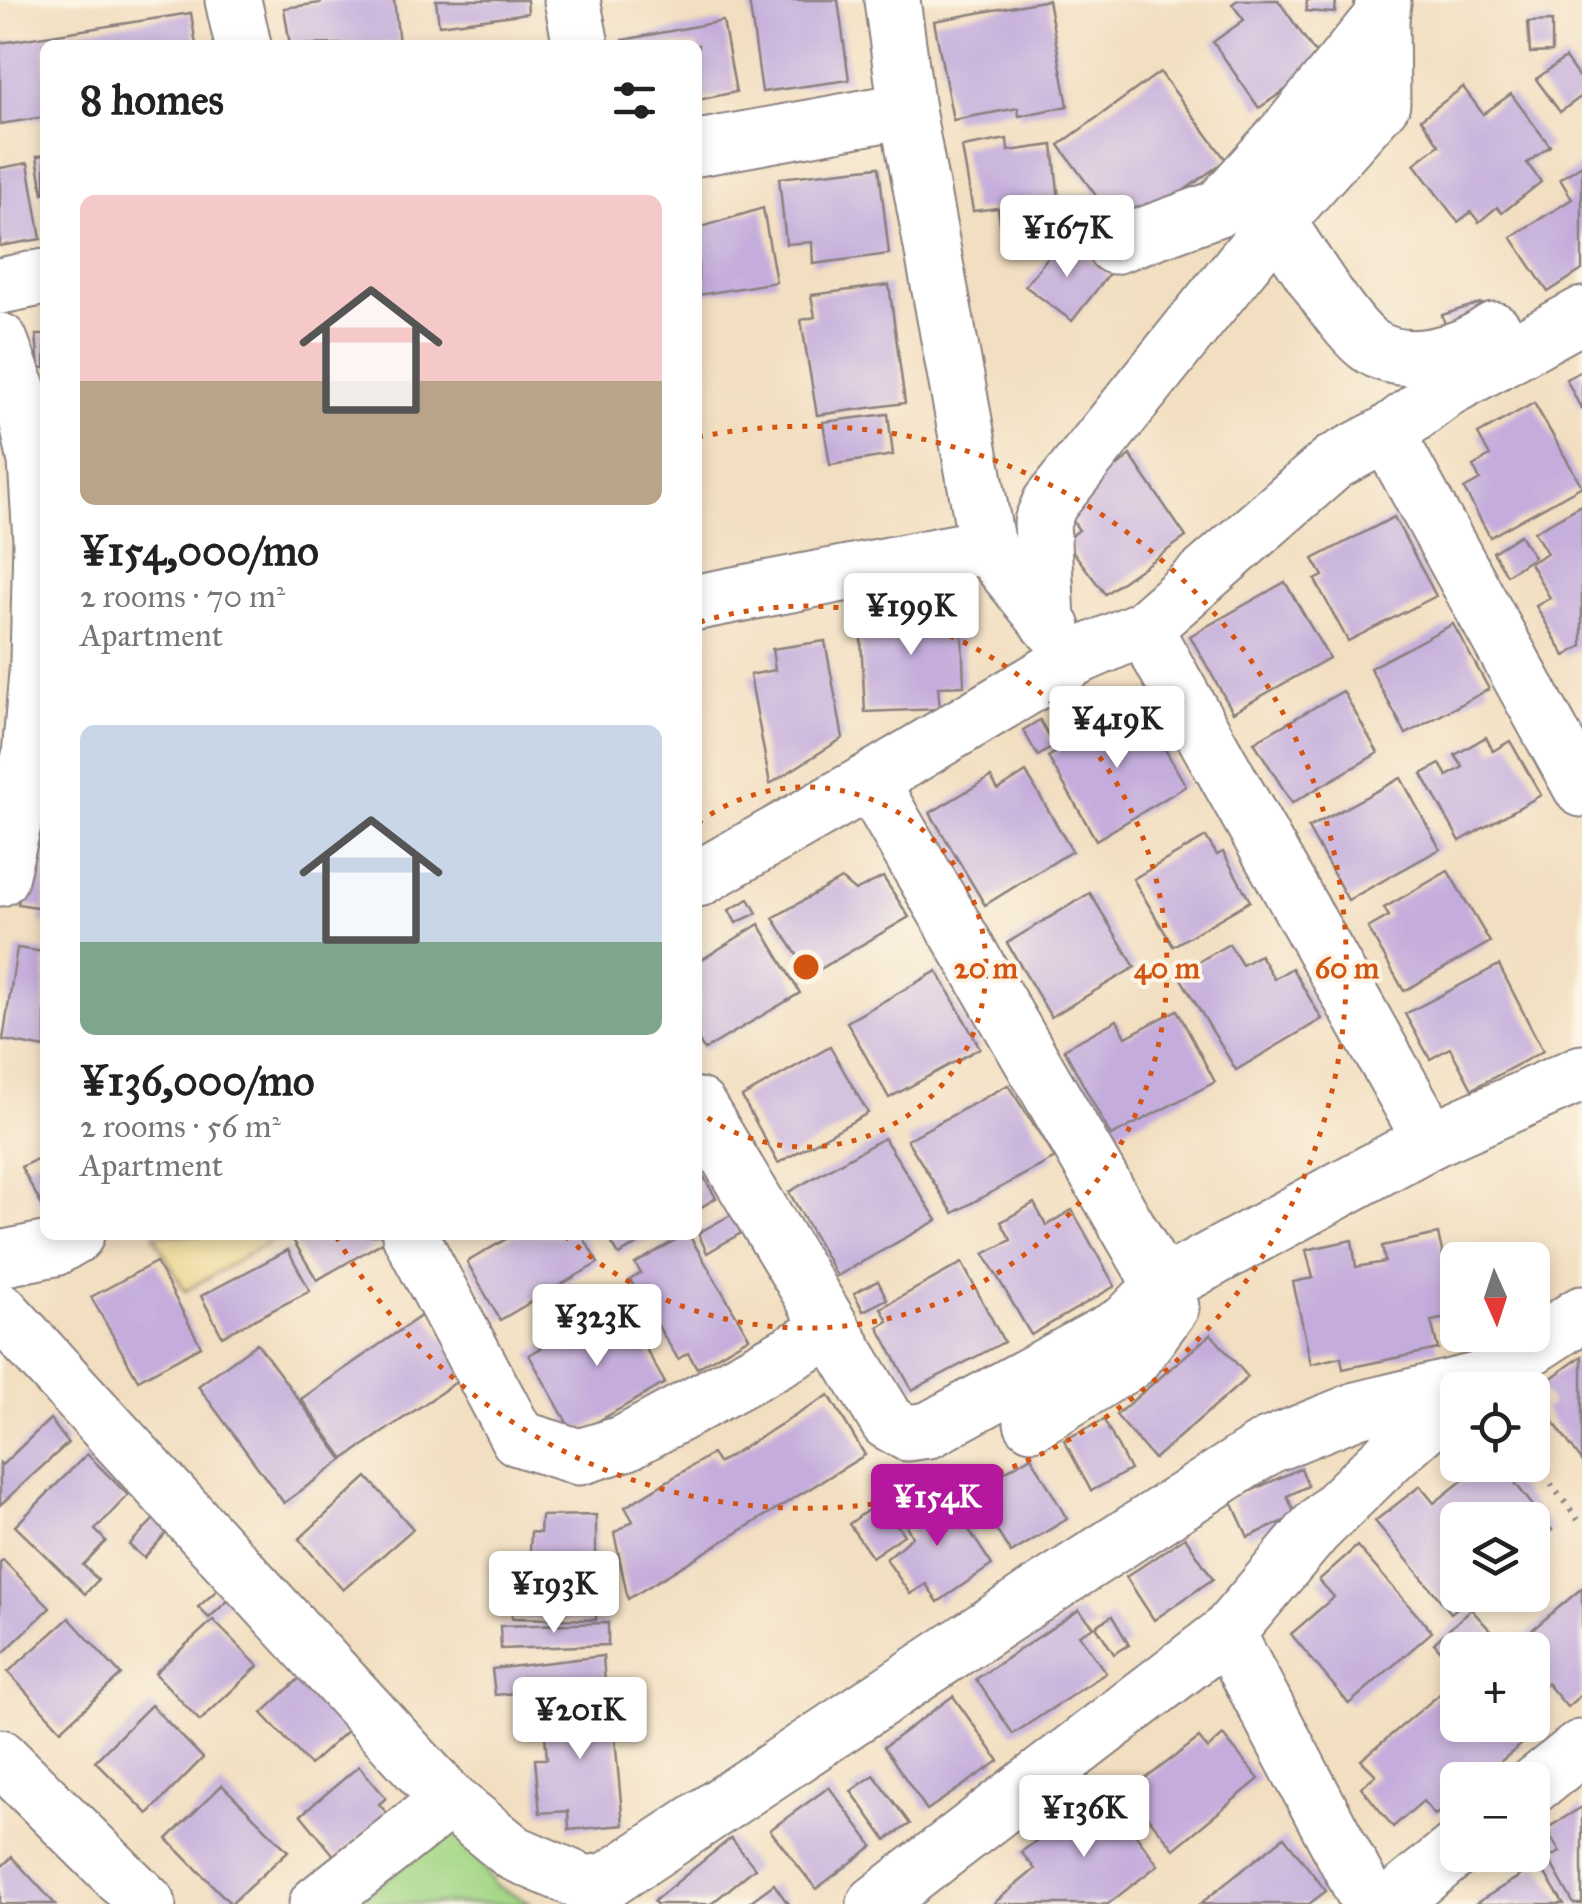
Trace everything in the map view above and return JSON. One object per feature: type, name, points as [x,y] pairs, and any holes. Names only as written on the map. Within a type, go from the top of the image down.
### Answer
[{"type":"street","points":[[233,0],[241,40]]},
{"type":"street","points":[[572,0],[581,40]]},
{"type":"street","points":[[892,0],[906,110],[987,546],[1062,639]]},
{"type":"street","points":[[1062,639],[1042,522],[1050,502],[1277,221],[1382,103],[1382,9]]},
{"type":"street","points":[[1114,246],[1219,208],[1292,128],[1382,9]]},
{"type":"street","points":[[702,147],[906,110]]},
{"type":"street","points":[[1277,221],[1354,329],[1370,346],[1388,355],[1436,356],[1481,339],[1525,308]]},
{"type":"street","points":[[0,286],[40,278]]},
{"type":"street","points":[[702,877],[870,782],[1062,639],[1144,628],[1334,462],[1388,434],[1447,389],[1582,315]]},
{"type":"street","points":[[0,341],[24,405],[36,461],[40,540],[38,661],[30,756],[0,878]]},
{"type":"street","points":[[1388,434],[1582,789]]},
{"type":"street","points":[[702,601],[987,546]]},
{"type":"street","points":[[1144,628],[1431,1140]]},
{"type":"street","points":[[870,782],[1162,1286],[1171,1308],[1132,1360],[1032,1422]]},
{"type":"street","points":[[702,1113],[888,1422],[907,1434],[928,1430],[1126,1323],[1162,1286],[1431,1140],[1582,1074]]},
{"type":"street","points":[[0,1258],[54,1248],[68,1240]]},
{"type":"street","points":[[413,1240],[518,1438],[579,1456],[626,1443],[831,1331]]},
{"type":"street","points":[[0,1310],[449,1800],[514,1852],[586,1884],[610,1880],[1038,1594],[1268,1446],[1357,1410],[1440,1394]]},
{"type":"street","points":[[1492,1372],[1582,1314]]},
{"type":"street","points":[[875,1904],[1227,1633],[1315,1529],[1440,1412]]},
{"type":"street","points":[[1227,1633],[1370,1904]]},
{"type":"street","points":[[1550,1773],[1581,1748]]},
{"type":"street","points":[[0,1756],[148,1904]]},
{"type":"street","points":[[317,1904],[449,1800]]},
{"type":"street","points":[[1390,1904],[1440,1863]]},
{"type":"path","points":[[1549,1482],[1582,1525]]},
{"type":"green space","points":[[462,1831],[495,1885],[532,1904],[356,1904],[438,1835]]},
{"type":"sand","points":[[157,1240],[272,1240],[185,1291]]},
{"type":"building","points":[[394,0],[399,40],[289,40],[284,8]]},
{"type":"building","points":[[436,0],[527,0],[528,13],[439,25]]},
{"type":"building","points":[[749,0],[838,0],[849,80],[762,92]]},
{"type":"building","points":[[1048,0],[1068,106],[1019,116],[1018,108],[953,120],[934,21]]},
{"type":"building","points":[[1238,0],[1278,0],[1323,64],[1259,108],[1213,42],[1244,20],[1232,4]]},
{"type":"building","points":[[1307,0],[1336,0],[1335,13],[1306,11]]},
{"type":"building","points":[[191,13],[195,40],[40,40],[40,118],[0,124],[0,43]]},
{"type":"building","points":[[723,21],[736,92],[702,99],[702,40],[623,40]]},
{"type":"building","points":[[1552,21],[1552,52],[1530,53],[1528,22]]},
{"type":"building","points":[[1565,58],[1582,82],[1582,96],[1560,112],[1536,79]]},
{"type":"building","points":[[1160,72],[1226,160],[1153,213],[1146,204],[1118,226],[1059,145]]},
{"type":"building","points":[[1463,87],[1483,114],[1511,94],[1550,146],[1527,163],[1541,182],[1502,213],[1497,207],[1479,222],[1471,212],[1458,222],[1414,164],[1439,145],[1421,119]]},
{"type":"building","points":[[1007,139],[1008,151],[1053,145],[1062,228],[1002,235],[998,208],[973,211],[962,147]]},
{"type":"building","points":[[28,163],[40,239],[0,246],[0,168]]},
{"type":"building","points":[[1582,165],[1582,270],[1548,292],[1511,237],[1572,199],[1560,179]]},
{"type":"building","points":[[879,167],[889,254],[813,264],[812,242],[786,244],[779,178]]},
{"type":"building","points":[[763,208],[776,282],[702,294],[702,227]]},
{"type":"building","points":[[1063,238],[1109,274],[1072,321],[1025,286]]},
{"type":"building","points":[[889,285],[905,403],[817,415],[801,320],[815,317],[811,295]]},
{"type":"building","points":[[1480,303],[1488,326],[1450,339],[1442,315]]},
{"type":"building","points":[[36,335],[40,335],[39,368]]},
{"type":"building","points":[[1582,371],[1582,410],[1566,379]]},
{"type":"building","points":[[1534,403],[1582,486],[1490,537],[1464,489],[1480,480],[1473,466],[1490,456],[1478,434]]},
{"type":"building","points":[[888,414],[893,455],[830,465],[823,422]]},
{"type":"building","points":[[1111,455],[1118,466],[1130,455],[1186,537],[1105,594],[1065,541],[1079,530],[1062,506]]},
{"type":"building","points":[[1582,505],[1582,646],[1565,656],[1536,606],[1550,598],[1530,563],[1547,553],[1534,532]]},
{"type":"building","points":[[1394,517],[1436,596],[1348,641],[1315,580],[1323,576],[1313,559]]},
{"type":"building","points":[[1520,535],[1534,557],[1507,575],[1493,552]]},
{"type":"building","points":[[1285,582],[1329,658],[1233,712],[1190,636]]},
{"type":"building","points":[[961,607],[964,686],[938,687],[940,709],[865,712],[860,621],[882,620],[881,612]]},
{"type":"building","points":[[1453,624],[1489,689],[1406,734],[1370,668]]},
{"type":"building","points":[[825,641],[843,738],[770,784],[750,675],[775,670],[772,649]]},
{"type":"building","points":[[1343,691],[1378,753],[1292,803],[1254,742]]},
{"type":"building","points":[[1138,702],[1186,786],[1096,840],[1048,757]]},
{"type":"building","points":[[1040,720],[1054,746],[1038,756],[1023,730]]},
{"type":"building","points":[[1486,737],[1493,751],[1510,741],[1541,795],[1460,841],[1422,774],[1440,764],[1447,776],[1463,767],[1455,755]]},
{"type":"building","points":[[1026,772],[1072,851],[985,905],[930,813],[991,777],[998,790]]},
{"type":"building","points":[[1401,778],[1440,849],[1348,900],[1308,828]]},
{"type":"building","points":[[35,810],[40,811],[40,908],[18,904]]},
{"type":"building","points":[[1206,837],[1217,855],[1223,852],[1250,901],[1173,946],[1133,879]]},
{"type":"building","points":[[1448,871],[1490,942],[1404,991],[1368,928],[1389,916],[1384,908]]},
{"type":"building","points":[[883,877],[909,917],[810,975],[773,918],[841,879],[855,891]]},
{"type":"building","points":[[1090,893],[1135,967],[1051,1017],[1007,943]]},
{"type":"building","points":[[749,899],[757,913],[736,923],[729,910]]},
{"type":"building","points":[[759,924],[800,993],[704,1050],[702,960]]},
{"type":"building","points":[[1229,944],[1242,965],[1260,955],[1274,979],[1292,968],[1322,1019],[1236,1070],[1178,974]]},
{"type":"building","points":[[17,948],[40,951],[40,1047],[3,1040]]},
{"type":"building","points":[[1499,965],[1543,1051],[1472,1089],[1450,1048],[1430,1059],[1405,1014]]},
{"type":"building","points":[[937,971],[980,1048],[889,1098],[847,1022]]},
{"type":"building","points":[[1177,1010],[1215,1082],[1111,1136],[1064,1049],[1117,1020],[1126,1037]]},
{"type":"building","points":[[830,1047],[868,1113],[778,1163],[742,1097]]},
{"type":"building","points":[[1008,1085],[1055,1158],[953,1213],[907,1140]]},
{"type":"building","points":[[884,1138],[937,1220],[837,1276],[789,1192]]},
{"type":"building","points":[[40,1158],[40,1202],[21,1167]]},
{"type":"building","points":[[702,1174],[716,1198],[702,1207]]},
{"type":"building","points":[[1034,1203],[1046,1225],[1072,1210],[1115,1286],[1031,1335],[984,1254],[1011,1240],[1001,1222]]},
{"type":"building","points":[[731,1215],[741,1233],[707,1253],[702,1231]]},
{"type":"building","points":[[1438,1234],[1440,1319],[1431,1321],[1438,1349],[1343,1369],[1341,1357],[1311,1364],[1293,1282],[1313,1278],[1306,1250],[1352,1240],[1356,1267],[1385,1262],[1382,1246]]},
{"type":"building","points":[[293,1240],[386,1240],[317,1280]]},
{"type":"building","points":[[504,1240],[585,1240],[598,1263],[500,1320],[467,1262]]},
{"type":"building","points":[[610,1240],[644,1240],[619,1255]]},
{"type":"building","points":[[676,1240],[692,1240],[749,1337],[697,1368],[688,1353],[678,1359],[630,1280],[641,1273],[635,1264]]},
{"type":"building","points":[[288,1250],[310,1291],[222,1336],[201,1296]]},
{"type":"building","points":[[156,1262],[201,1346],[138,1380],[91,1297]]},
{"type":"building","points":[[962,1263],[1004,1342],[912,1390],[878,1327],[888,1321],[881,1308]]},
{"type":"building","points":[[878,1281],[887,1299],[863,1311],[854,1293]]},
{"type":"building","points":[[620,1303],[665,1383],[574,1435],[529,1355]]},
{"type":"building","points":[[425,1313],[468,1374],[344,1459],[301,1399]]},
{"type":"building","points":[[1211,1334],[1248,1377],[1154,1459],[1116,1415]]},
{"type":"building","points":[[257,1343],[343,1460],[284,1503],[198,1386]]},
{"type":"building","points":[[1582,1356],[1582,1461],[1550,1417],[1550,1379]]},
{"type":"building","points":[[829,1395],[865,1455],[628,1599],[614,1533],[633,1521],[625,1507],[712,1454],[718,1463]]},
{"type":"building","points":[[50,1419],[68,1443],[0,1505],[0,1463]]},
{"type":"building","points":[[1104,1420],[1130,1470],[1091,1491],[1064,1440]]},
{"type":"building","points":[[87,1454],[128,1495],[95,1530],[106,1541],[83,1565],[98,1580],[85,1594],[15,1526]]},
{"type":"building","points":[[1031,1456],[1067,1519],[1011,1553],[972,1492]]},
{"type":"building","points":[[1301,1468],[1308,1486],[1287,1496],[1296,1516],[1248,1537],[1231,1500]]},
{"type":"building","points":[[367,1477],[413,1529],[343,1590],[299,1539]]},
{"type":"building","points":[[1461,1482],[1514,1482],[1530,1502],[1440,1502],[1440,1600],[1375,1521],[1420,1486],[1434,1503]]},
{"type":"building","points":[[941,1487],[992,1565],[938,1602],[926,1584],[910,1594],[886,1559],[912,1537],[901,1515]]},
{"type":"building","points":[[880,1501],[904,1535],[872,1557],[849,1524]]},
{"type":"building","points":[[596,1515],[596,1620],[512,1618],[513,1571],[529,1570],[531,1532],[540,1533],[541,1516]]},
{"type":"building","points":[[156,1517],[170,1529],[144,1558],[129,1545]]},
{"type":"building","points":[[1185,1537],[1213,1579],[1154,1620],[1126,1577]]},
{"type":"building","points":[[1357,1546],[1432,1632],[1349,1704],[1291,1634],[1334,1597],[1319,1580]]},
{"type":"building","points":[[3,1560],[50,1608],[0,1656],[0,1562]]},
{"type":"building","points":[[223,1585],[233,1596],[209,1618],[198,1607]]},
{"type":"building","points":[[1582,1588],[1582,1694],[1567,1707],[1550,1687],[1550,1632],[1529,1632]]},
{"type":"building","points":[[1079,1610],[1094,1627],[1079,1635],[1106,1673],[1013,1734],[976,1679]]},
{"type":"building","points":[[1468,1612],[1474,1612],[1492,1632],[1446,1632]]},
{"type":"building","points":[[1112,1616],[1129,1645],[1114,1654],[1096,1626]]},
{"type":"building","points":[[69,1618],[121,1675],[61,1730],[8,1672]]},
{"type":"building","points":[[213,1620],[258,1666],[200,1721],[155,1673]]},
{"type":"building","points":[[608,1623],[608,1645],[501,1649],[500,1626]]},
{"type":"building","points":[[603,1656],[605,1684],[495,1695],[492,1669]]},
{"type":"building","points":[[304,1674],[351,1727],[310,1765],[262,1713]]},
{"type":"building","points":[[611,1694],[623,1825],[569,1830],[568,1811],[540,1813],[535,1759],[547,1759],[542,1700]]},
{"type":"building","points":[[1440,1694],[1440,1742],[1522,1744],[1500,1762],[1440,1762],[1440,1811],[1435,1815],[1423,1801],[1393,1827],[1361,1787],[1376,1775],[1361,1760]]},
{"type":"building","points":[[953,1696],[999,1761],[927,1810],[884,1747]]},
{"type":"building","points":[[151,1705],[203,1758],[148,1814],[95,1761]]},
{"type":"building","points":[[1223,1735],[1259,1779],[1174,1849],[1128,1792],[1199,1738],[1208,1749]]},
{"type":"building","points":[[359,1766],[386,1798],[379,1804],[387,1813],[336,1858],[301,1815]]},
{"type":"building","points":[[874,1775],[910,1824],[886,1840],[851,1791]]},
{"type":"building","points":[[222,1785],[288,1851],[231,1904],[167,1839]]},
{"type":"building","points":[[829,1787],[873,1846],[816,1889],[770,1830]]},
{"type":"building","points":[[1105,1792],[1158,1865],[1108,1904],[993,1904],[1035,1869],[1021,1852]]},
{"type":"building","points":[[1582,1807],[1582,1904],[1574,1904],[1550,1862],[1550,1857],[1560,1852],[1550,1836],[1550,1827]]},
{"type":"building","points":[[1284,1837],[1326,1891],[1309,1904],[1200,1904]]},
{"type":"building","points":[[731,1838],[755,1868],[711,1904],[656,1904],[654,1901]]},
{"type":"building","points":[[12,1857],[55,1904],[0,1904],[0,1868]]},
{"type":"building","points":[[1526,1872],[1544,1872],[1564,1904],[1475,1904]]},
{"type":"building","points":[[774,1884],[788,1904],[747,1904]]}]
